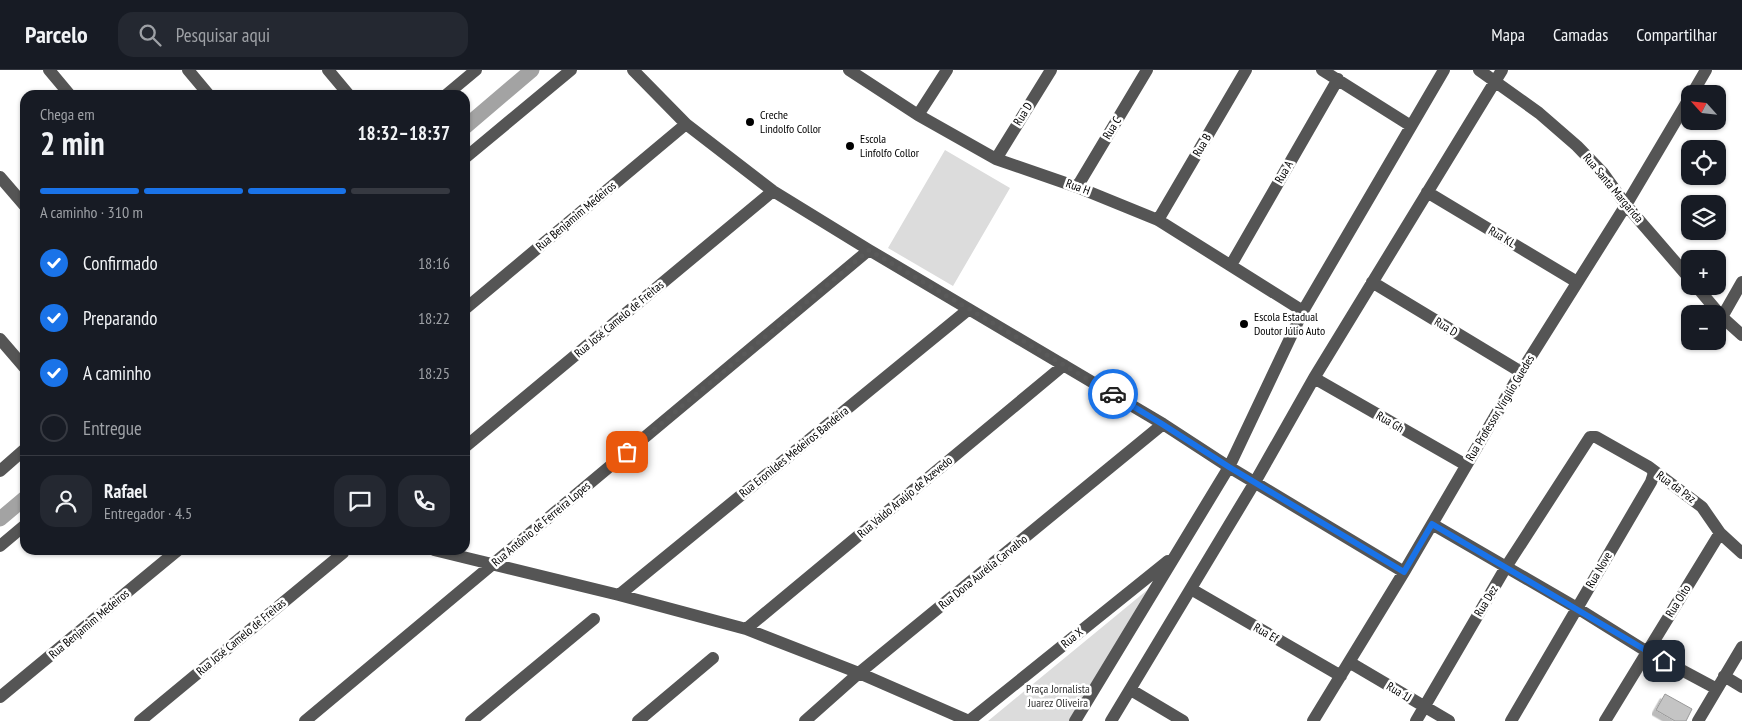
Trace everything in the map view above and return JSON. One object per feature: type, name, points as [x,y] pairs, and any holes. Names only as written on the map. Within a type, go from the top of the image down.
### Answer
[{"type":"street","points":[[49,70],[66,90]]},
{"type":"street","points":[[188,70],[205,90]]},
{"type":"street","points":[[328,70],[345,90]]},
{"type":"street","points":[[470,154],[571,70]]},
{"type":"street","points":[[633,70],[686,124],[774,191],[1404,572]]},
{"type":"street","name":"Rua H","points":[[850,70],[918,115],[996,159],[1077,187],[1158,220],[1303,311]]},
{"type":"street","points":[[918,115],[948,70]]},
{"type":"street","name":"Rua D","points":[[996,159],[1051,70]]},
{"type":"street","name":"Rua C","points":[[1077,187],[1148,70]]},
{"type":"street","name":"Rua B","points":[[1158,220],[1246,70]]},
{"type":"street","points":[[1322,70],[1411,126]]},
{"type":"street","points":[[1075,721],[1229,467],[1303,311],[1444,70]]},
{"type":"street","name":"Rua Santa Margarida","points":[[1479,70],[1498,76],[1577,146],[1603,173],[1626,205],[1681,269]]},
{"type":"street","points":[[1697,85],[1706,70]]},
{"type":"street","points":[[451,90],[471,71]]},
{"type":"street","points":[[1112,721],[1255,482],[1314,378],[1498,76]]},
{"type":"street","name":"Rua A","points":[[1231,265],[1338,79]]},
{"type":"street","name":"Rua Professor Virgílio Guedes","points":[[1313,721],[1404,572],[1521,372],[1626,205],[1681,112]]},
{"type":"street","name":"Rua Benjamim Medeiros","points":[[470,305],[686,124]]},
{"type":"street","points":[[0,177],[20,200]]},
{"type":"street","name":"Rua José Camelo de Freitas","points":[[470,444],[774,191]]},
{"type":"street","name":"Rua KL","points":[[1427,192],[1577,282]]},
{"type":"street","name":"Rua Antônio de Ferreira Lopes","points":[[305,721],[869,250]]},
{"type":"street","name":"Rua D","points":[[1372,282],[1521,372]]},
{"type":"street","points":[[1726,309],[1742,282]]},
{"type":"street","points":[[1704,295],[1712,305]]},
{"type":"street","name":"Rua Eronildes Medeiros Bandeira","points":[[618,595],[969,309]]},
{"type":"street","points":[[1726,320],[1742,335]]},
{"type":"street","points":[[0,339],[20,362]]},
{"type":"street","name":"Rua Valdo Araújo de Azevedo","points":[[746,630],[1064,365]]},
{"type":"street","name":"Rua Gh","points":[[1314,378],[1466,465]]},
{"type":"street","name":"Rua Dona Aurélia Carvalho","points":[[804,721],[859,673],[1162,424]]},
{"type":"street","name":"Rua Dez","points":[[1416,721],[1506,568],[1587,440],[1592,436],[1596,437]]},
{"type":"street","name":"Rua da Paz","points":[[1596,437],[1652,470],[1702,507],[1720,533],[1742,554]]},
{"type":"street","points":[[0,470],[20,452]]},
{"type":"street","name":"Rua Nove","points":[[1511,721],[1651,482],[1654,473],[1652,470]]},
{"type":"street","points":[[1432,524],[1577,608],[1646,651],[1717,689]]},
{"type":"street","points":[[0,546],[20,529]]},
{"type":"street","name":"Rua Oito","points":[[1605,721],[1646,651],[1720,533]]},
{"type":"street","name":"Rua X","points":[[969,721],[1175,554]]},
{"type":"street","name":"Rua Benjamim Medeiros","points":[[0,698],[172,555]]},
{"type":"street","name":"Rua José Camelo de Freitas","points":[[140,721],[339,555]]},
{"type":"street","points":[[453,555],[618,595],[746,630],[859,673],[969,721]]},
{"type":"street","name":"Rua Ef","points":[[1191,589],[1340,676]]},
{"type":"street","points":[[471,721],[594,619]]},
{"type":"street","points":[[1698,721],[1742,647]]},
{"type":"street","points":[[638,721],[713,658]]},
{"type":"street","name":"Rua 1J","points":[[1349,662],[1449,721]]},
{"type":"street","points":[[1724,676],[1742,687]]},
{"type":"street","points":[[1131,690],[1183,721]]},
{"type":"green space","points":[[945,150],[1010,188],[953,286],[888,248]]},
{"type":"green space","name":"Praça Jornalista Juarez Oliveira","points":[[1157,582],[1072,721],[988,721]]},
{"type":"building","points":[[1665,694],[1692,709],[1686,721],[1675,721],[1656,710]]},
{"type":"waterway","points":[[470,123],[532,70]]},
{"type":"waterway","points":[[0,519],[20,502]]},
{"type":"way so far","points":[[627,452],[869,250],[1113,394]]},
{"type":"place","name":"Creche Lindolfo Collor","points":[[750,122]]},
{"type":"place","name":"Escola Linfolfo Collor","points":[[850,146]]},
{"type":"place","name":"Escola Estadual Doutor Júlio Auto","points":[[1244,324]]},
{"type":"route","points":[[1113,394],[1229,467],[1404,572],[1432,524],[1664,661]]}]
